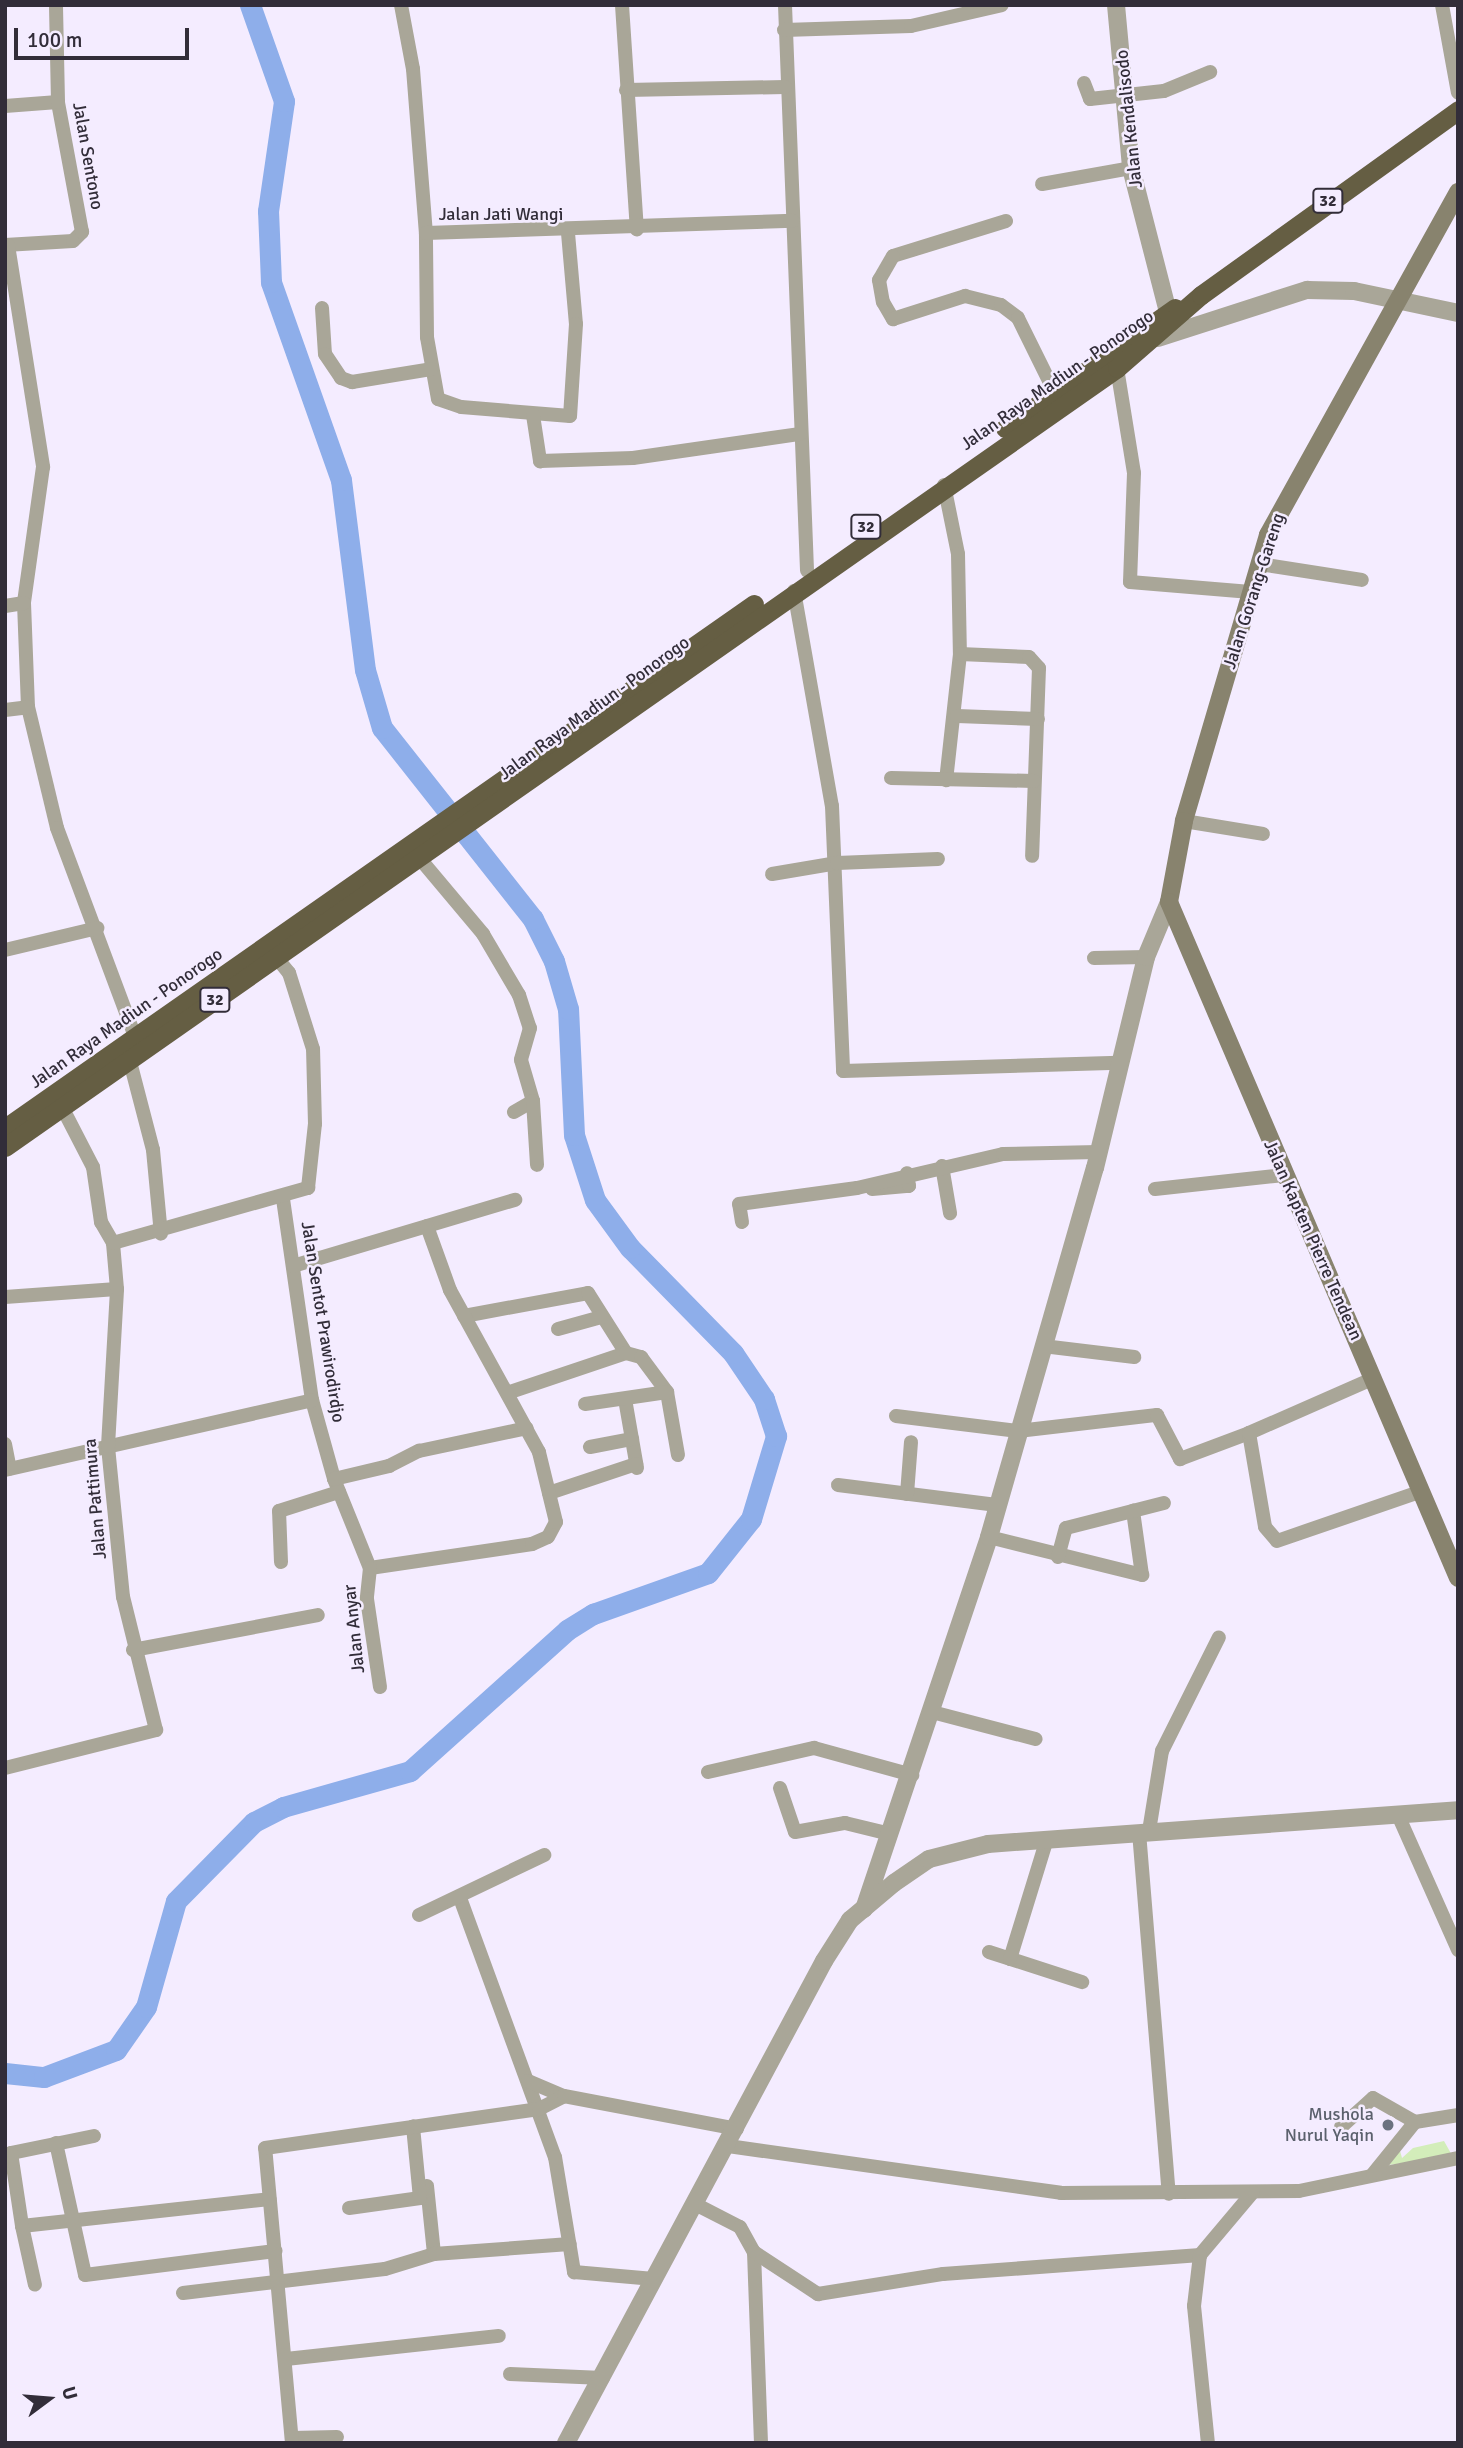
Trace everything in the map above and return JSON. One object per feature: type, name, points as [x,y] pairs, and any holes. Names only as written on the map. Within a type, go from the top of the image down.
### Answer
[{"type":"highway","name":"Jalan Raya Madiun - Ponorogo","points":[[635,695],[794,591],[944,485],[1168,312],[1201,295],[1458,110]]},
{"type":"highway","name":"Jalan Raya Madiun - Ponorogo","points":[[5,1147],[63,1109],[130,1047],[334,908],[425,860],[537,766],[807,570],[1058,398],[1118,368],[1158,338],[1201,295]]},
{"type":"highway","name":"Jalan Raya Madiun - Ponorogo","points":[[5,1128],[276,957],[334,908]]},
{"type":"main road","name":"Jalan Gorang-Gareng","points":[[1169,902],[1184,821],[1251,592],[1279,509],[1458,192]]},
{"type":"main road","name":"Jalan Kapten Pierre Tendean","points":[[1169,902],[1419,1492],[1452,1547],[1458,1578]]},
{"type":"street","name":"Jalan Sentono","points":[[7,245],[73,242],[82,232],[58,102],[56,5]]},
{"type":"street","points":[[401,5],[413,69],[426,233]]},
{"type":"street","points":[[622,5],[637,230]]},
{"type":"street","points":[[785,5],[785,87],[807,570]]},
{"type":"street","points":[[784,30],[911,26],[1002,5]]},
{"type":"street","name":"Jalan Kendalisodo","points":[[1116,5],[1131,168],[1168,312]]},
{"type":"street","points":[[1443,5],[1458,93]]},
{"type":"street","points":[[1084,83],[1090,99],[1126,96],[1172,89],[1210,72]]},
{"type":"street","points":[[626,90],[785,87]]},
{"type":"street","points":[[5,106],[58,102]]},
{"type":"street","points":[[1042,184],[1131,168]]},
{"type":"street","name":"Jalan Jati Wangi","points":[[568,233],[576,324],[568,419],[443,403],[431,369],[426,233],[568,233],[793,221]]},
{"type":"street","points":[[1006,221],[893,256],[879,280],[881,295],[893,319],[965,296],[1001,305],[1017,318],[1058,398]]},
{"type":"street","points":[[7,245],[43,467],[24,603],[28,707],[47,796],[97,928],[130,1047],[153,1150],[160,1234]]},
{"type":"street","points":[[1158,338],[1307,290],[1397,300],[1458,313]]},
{"type":"street","points":[[322,308],[325,354],[341,378],[431,369]]},
{"type":"street","points":[[1118,368],[1134,473],[1130,582],[1251,592]]},
{"type":"street","points":[[533,415],[540,461],[633,458],[800,434]]},
{"type":"street","points":[[944,485],[958,554],[960,654],[957,716],[946,779]]},
{"type":"street","points":[[1260,564],[1362,580]]},
{"type":"street","points":[[794,591],[837,863],[845,1073],[1119,1063]]},
{"type":"street","points":[[5,606],[24,603]]},
{"type":"street","points":[[960,654],[1035,662],[1038,719],[1032,856]]},
{"type":"street","points":[[5,710],[28,707]]},
{"type":"street","points":[[957,716],[1038,719]]},
{"type":"street","points":[[891,778],[1034,781]]},
{"type":"street","points":[[1184,821],[1263,834]]},
{"type":"street","points":[[772,874],[837,863],[938,859]]},
{"type":"street","points":[[425,860],[483,934],[519,995],[530,1028],[521,1060],[533,1101],[537,1165]]},
{"type":"street","points":[[864,1911],[912,1775],[989,1537],[1098,1152],[1146,957],[1169,902]]},
{"type":"street","points":[[5,950],[97,928]]},
{"type":"street","points":[[113,1243],[160,1234],[284,1199],[308,1188],[315,1113],[313,1049],[289,973],[276,957]]},
{"type":"street","points":[[1094,958],[1146,957]]},
{"type":"street","points":[[514,1112],[533,1101]]},
{"type":"street","name":"Jalan Pattimura","points":[[5,1768],[143,1736],[156,1726],[133,1650],[108,1446],[118,1265],[113,1243],[101,1222],[93,1167],[63,1109]]},
{"type":"street","points":[[742,1222],[739,1205],[857,1188],[909,1186],[907,1172],[1003,1154],[1098,1152]]},
{"type":"street","points":[[942,1166],[950,1213]]},
{"type":"street","points":[[1155,1189],[1284,1175]]},
{"type":"street","name":"Jalan Sentot Prawirodirdjo","points":[[284,1199],[312,1400],[336,1486],[370,1567]]},
{"type":"street","points":[[293,1266],[515,1200]]},
{"type":"street","points":[[370,1567],[532,1545],[548,1537],[556,1522],[527,1428],[510,1392],[464,1316],[427,1226]]},
{"type":"street","points":[[5,1297],[117,1289]]},
{"type":"street","points":[[464,1316],[588,1293],[626,1353],[655,1370],[667,1392],[678,1455]]},
{"type":"street","points":[[558,1329],[601,1317]]},
{"type":"street","points":[[1043,1346],[1134,1357]]},
{"type":"street","points":[[510,1392],[626,1353]]},
{"type":"street","points":[[896,1416],[1018,1431],[1157,1415],[1180,1459],[1249,1433],[1372,1380]]},
{"type":"street","points":[[585,1404],[667,1392]]},
{"type":"street","points":[[549,1493],[636,1466],[625,1399]]},
{"type":"street","points":[[5,1444],[7,1470],[312,1400]]},
{"type":"street","points":[[281,1562],[279,1511],[419,1451],[527,1428]]},
{"type":"street","points":[[1249,1433],[1272,1540],[1419,1492]]},
{"type":"street","points":[[590,1447],[632,1439]]},
{"type":"street","points":[[907,1493],[911,1442]]},
{"type":"street","points":[[838,1485],[997,1505]]},
{"type":"street","points":[[1058,1558],[1066,1528],[1164,1503]]},
{"type":"street","points":[[989,1537],[1058,1558],[1142,1576],[1133,1511]]},
{"type":"street","name":"Jalan Anyar","points":[[370,1567],[367,1599],[380,1687]]},
{"type":"street","points":[[133,1650],[318,1615]]},
{"type":"street","points":[[1169,2194],[1144,1832],[1162,1751],[1219,1637]]},
{"type":"street","points":[[932,1712],[1036,1739]]},
{"type":"street","points":[[708,1772],[814,1748],[912,1775]]},
{"type":"street","points":[[780,1788],[795,1832],[845,1823],[890,1834]]},
{"type":"street","points":[[566,2443],[697,2205],[824,1961],[864,1911],[929,1859],[1047,1839],[1458,1810]]},
{"type":"street","points":[[1398,1815],[1458,1950]]},
{"type":"street","points":[[1010,1959],[1047,1839]]},
{"type":"street","points":[[419,1915],[460,1898],[544,1855]]},
{"type":"street","points":[[460,1898],[539,2109],[562,2180],[570,2244],[579,2277],[654,2279]]},
{"type":"street","points":[[989,1952],[1082,1982]]},
{"type":"street","points":[[528,2081],[564,2096],[737,2129]]},
{"type":"street","points":[[337,2437],[292,2440],[265,2148],[539,2109],[564,2096]]},
{"type":"street","points":[[1341,2127],[1374,2098],[1415,2122],[1458,2115]]},
{"type":"street","points":[[1373,2174],[1415,2122]]},
{"type":"street","points":[[349,2208],[421,2198],[417,2126]]},
{"type":"street","points":[[417,2126],[434,2254]]},
{"type":"street","points":[[34,2285],[11,2153],[94,2136]]},
{"type":"street","points":[[56,2143],[68,2220],[80,2268],[90,2277],[275,2251]]},
{"type":"street","points":[[728,2146],[984,2186],[1169,2194],[1299,2191],[1458,2158]]},
{"type":"street","points":[[1208,2443],[1194,2306],[1200,2255],[1253,2192]]},
{"type":"street","points":[[22,2227],[270,2199]]},
{"type":"street","points":[[697,2205],[740,2227],[754,2252],[761,2443]]},
{"type":"street","points":[[183,2293],[279,2278],[385,2269],[434,2254],[570,2244]]},
{"type":"street","points":[[754,2252],[818,2294],[943,2274],[1200,2255]]},
{"type":"street","points":[[286,2360],[499,2336]]},
{"type":"street","points":[[510,2374],[603,2378]]},
{"type":"green space","points":[[1444,2141],[1453,2157],[1388,2165],[1399,2147],[1402,2158],[1413,2148]]},
{"type":"waterway","points":[[5,2073],[44,2077],[116,2050],[146,2007],[176,1901],[254,1822],[283,1807],[410,1771],[567,1630],[593,1614],[708,1573],[751,1519],[776,1436],[764,1399],[733,1353],[630,1248],[595,1200],[574,1135],[568,1009],[554,961],[533,919],[382,728],[365,670],[341,480],[271,282],[268,211],[284,101],[250,5]]},
{"type":"place","name":"Mushola Nurul Yaqin","points":[[1388,2125]]}]
